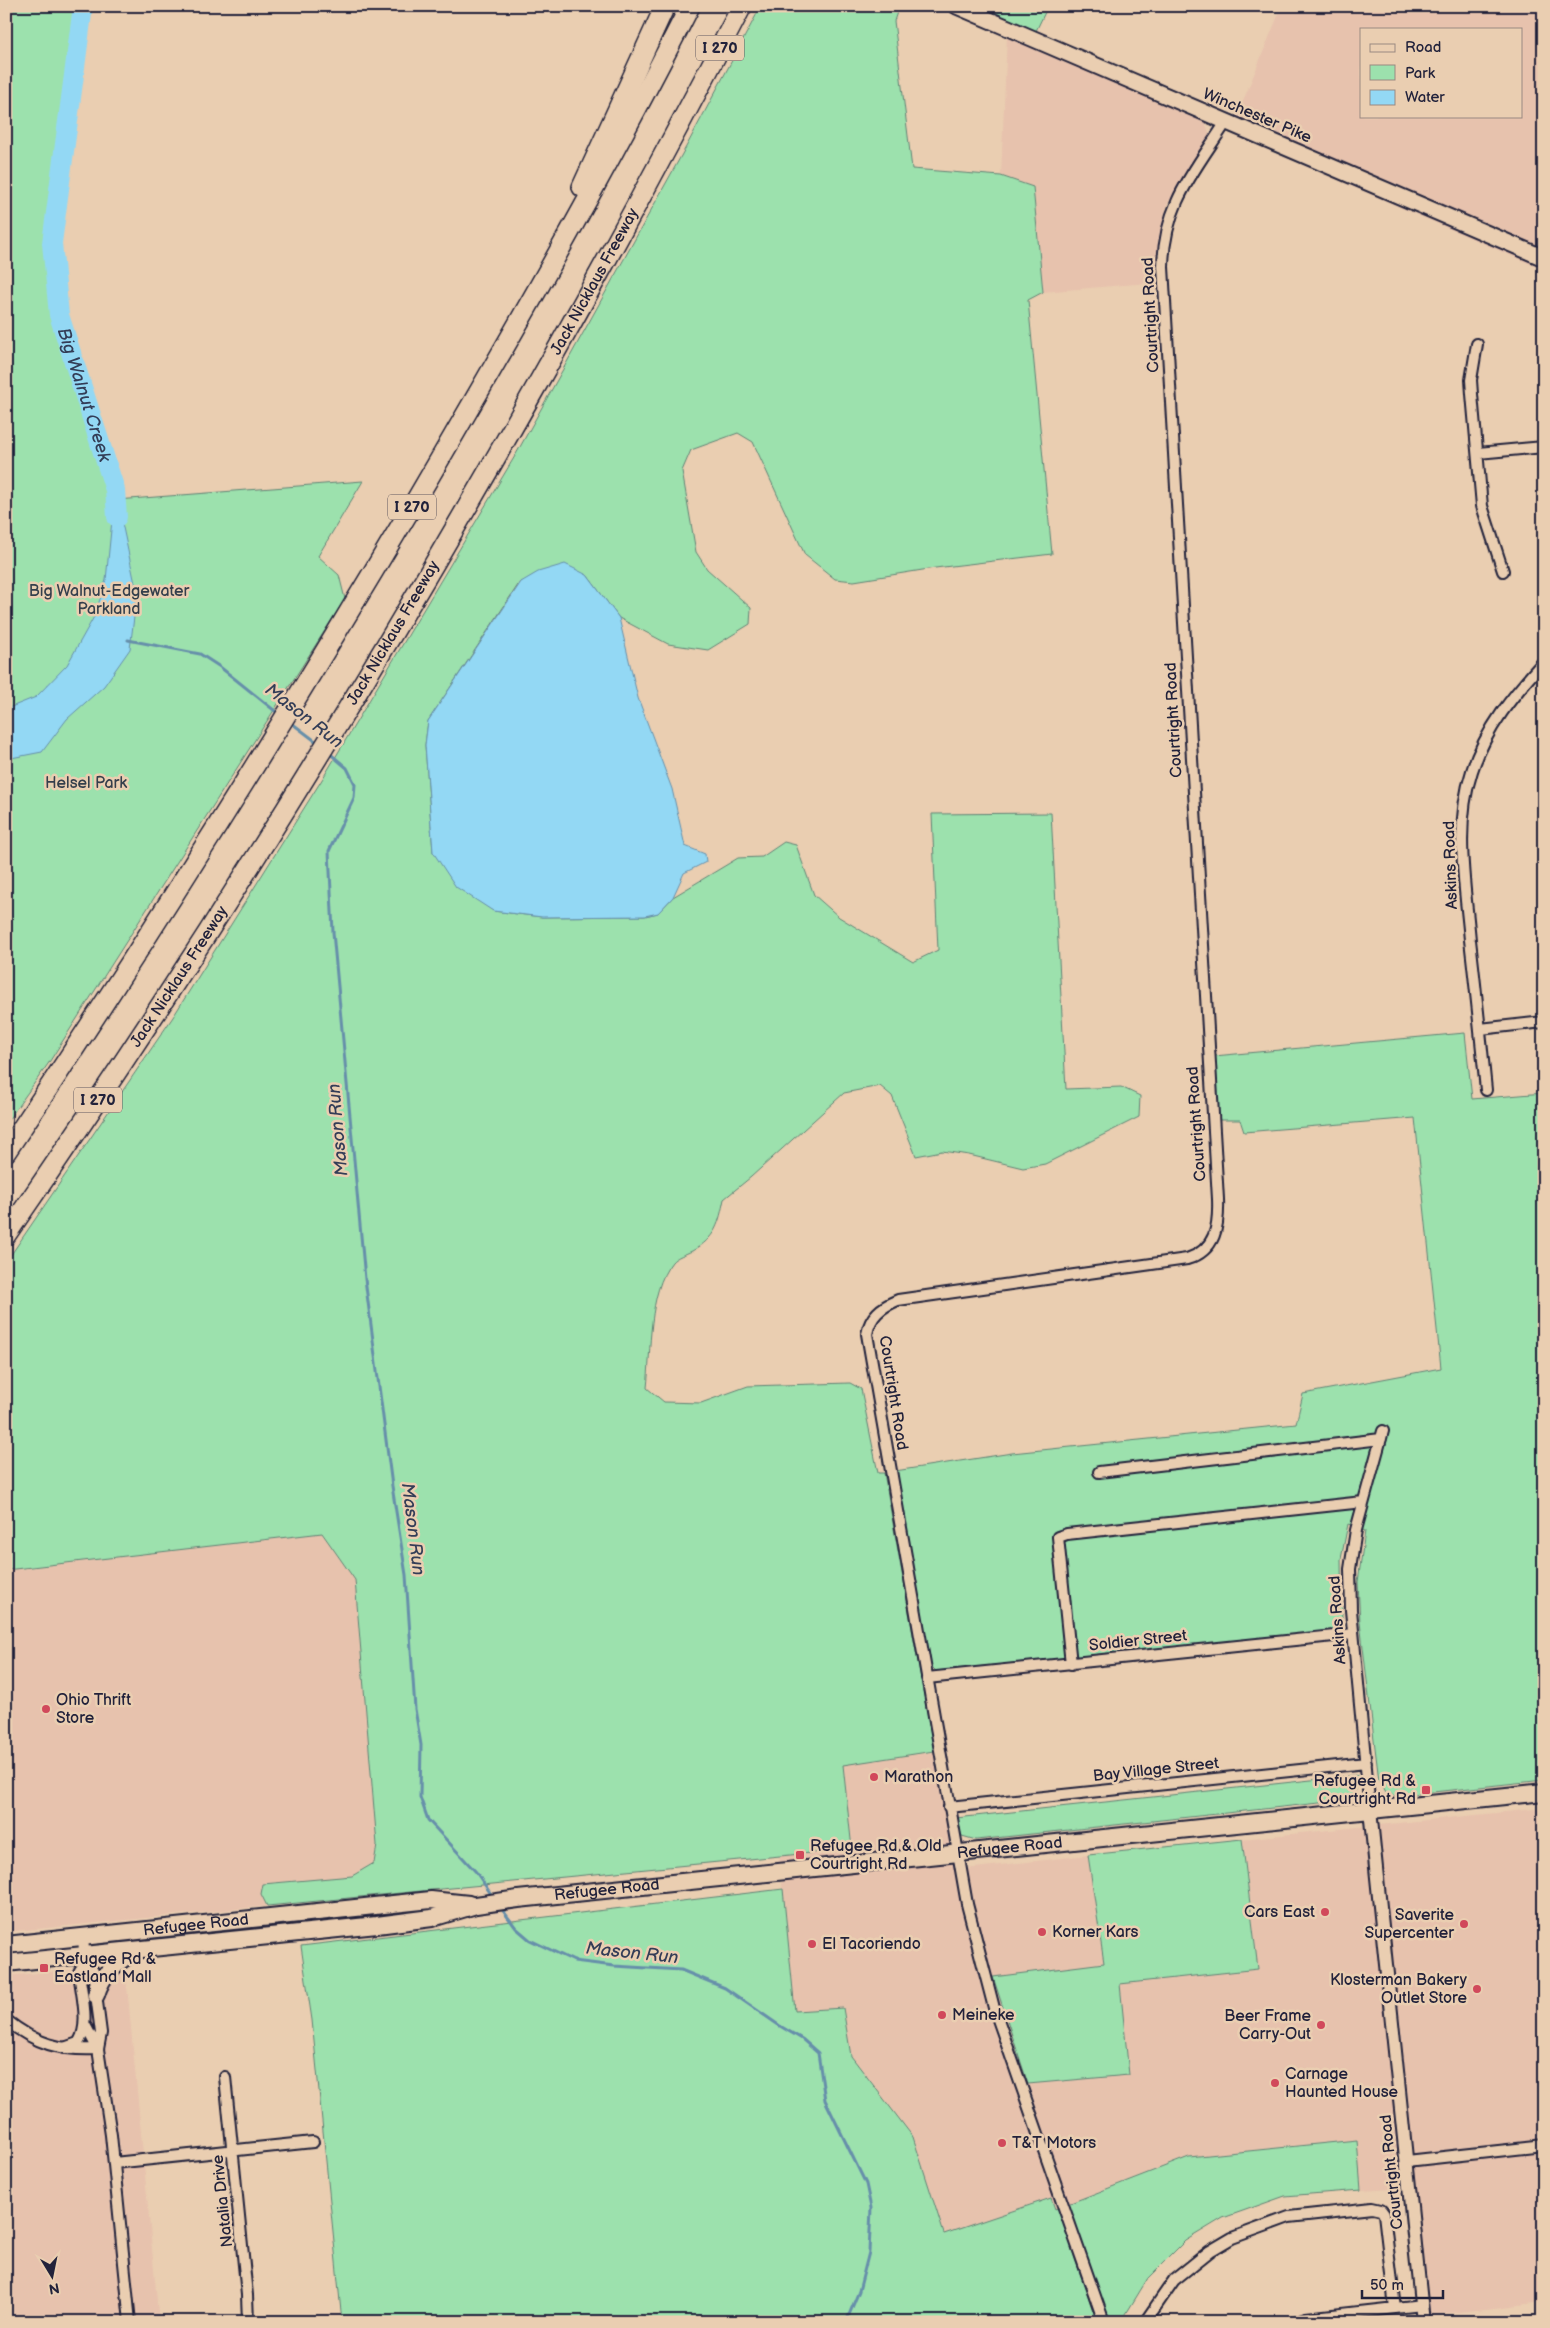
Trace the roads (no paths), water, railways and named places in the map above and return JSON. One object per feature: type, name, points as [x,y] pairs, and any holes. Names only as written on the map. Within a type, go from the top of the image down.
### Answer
[{"type":"highway","points":[[525,313],[665,6]]},
{"type":"highway","name":"I 270","points":[[6,1152],[118,985],[297,699],[525,313],[690,6]]},
{"type":"highway","name":"Jack Nicklaus Freeway","points":[[6,1235],[164,1003],[333,732],[534,391],[612,250],[742,6]]},
{"type":"main road","name":"Winchester Pike","points":[[956,6],[1544,258]]},
{"type":"main road","name":"Refugee Road","points":[[6,1963],[85,1959],[136,1951],[432,1918],[481,1904],[504,1901],[1544,1792]]},
{"type":"main road","name":"Refugee Road","points":[[6,1946],[431,1900],[481,1904]]},
{"type":"main road","points":[[96,1995],[103,1976],[115,1964],[136,1951]]},
{"type":"street","name":"Courtright Road","points":[[1104,2322],[994,2008],[966,1904],[867,1341],[870,1320],[883,1307],[898,1300],[1186,1259],[1204,1251],[1211,1244],[1217,1229],[1217,1189],[1164,258],[1166,234],[1174,206],[1226,122]]},
{"type":"street","points":[[1477,344],[1471,380],[1482,506],[1503,571]]},
{"type":"street","points":[[1478,454],[1544,447]]},
{"type":"street","name":"Askins Road","points":[[1486,1090],[1463,872],[1463,815],[1472,772],[1487,736],[1510,699],[1544,661]]},
{"type":"street","points":[[1480,1029],[1544,1022]]},
{"type":"street","name":"Askins Road","points":[[1099,1472],[1382,1435],[1356,1530],[1350,1569],[1353,1634],[1370,1810]]},
{"type":"street","points":[[1071,1664],[1058,1537],[1067,1534],[1363,1502]]},
{"type":"street","name":"Soldier Street","points":[[927,1678],[1353,1634]]},
{"type":"street","name":"Bay Village Street","points":[[949,1807],[1366,1763]]},
{"type":"street","name":"Courtright Road","points":[[1370,1810],[1423,2322]]},
{"type":"street","points":[[83,1938],[85,1959],[79,1972],[85,2024],[98,2049]]},
{"type":"street","points":[[85,1959],[93,1970],[101,2033],[98,2049],[114,2163],[130,2322]]},
{"type":"street","points":[[6,2020],[33,2039],[64,2048],[98,2049]]},
{"type":"street","points":[[64,2048],[80,2040],[85,2024]]},
{"type":"street","name":"Natalia Drive","points":[[225,2077],[247,2295],[248,2322]]},
{"type":"street","points":[[114,2163],[313,2142]]},
{"type":"street","points":[[1407,2161],[1544,2146]]},
{"type":"street","points":[[1145,2322],[1174,2280],[1210,2251],[1232,2238],[1289,2217],[1372,2208],[1381,2210],[1384,2214],[1395,2308]]},
{"type":"street","points":[[1294,2322],[1306,2318],[1422,2305]]},
{"type":"water","points":[[115,490],[137,593],[130,649],[104,686],[67,719],[42,752],[6,759],[6,709],[36,697],[67,665],[95,615],[106,580]]},
{"type":"water","points":[[565,564],[587,575],[619,618],[638,698],[672,789],[685,846],[705,854],[706,862],[684,873],[673,897],[658,913],[645,916],[542,917],[493,911],[456,887],[433,852],[425,745],[428,721],[521,582],[538,572]]},
{"type":"waterway","name":"Big Walnut Creek","points":[[83,6],[52,243],[59,315],[115,490],[117,517]]},
{"type":"waterway","name":"Mason Run","points":[[128,640],[200,654],[220,667],[280,715]]},
{"type":"waterway","name":"Mason Run","points":[[289,721],[318,743]]},
{"type":"waterway","name":"Mason Run","points":[[328,752],[347,768],[355,784],[354,798],[329,851],[333,932],[365,1279],[392,1486],[406,1575],[415,1709],[421,1745],[420,1797],[428,1820],[476,1872],[493,1897]]},
{"type":"waterway","name":"Mason Run","points":[[501,1908],[516,1928],[530,1940],[574,1961],[614,1966],[681,1970],[725,1988],[802,2039],[818,2053],[825,2100],[866,2184],[871,2208],[869,2252],[859,2291],[846,2322]]},
{"type":"place","name":"Ohio Thrift Store","points":[[46,1709]]},
{"type":"place","name":"Marathon","points":[[874,1777]]},
{"type":"place","name":"Refugee Rd & Courtright Rd","points":[[1426,1790]]},
{"type":"place","name":"Refugee Rd & Old Courtright Rd","points":[[800,1855]]},
{"type":"place","name":"Cars East","points":[[1325,1912]]},
{"type":"place","name":"Saverite Supercenter","points":[[1464,1924]]},
{"type":"place","name":"Korner Kars","points":[[1042,1932]]},
{"type":"place","name":"El Tacoriendo","points":[[812,1944]]},
{"type":"place","name":"Refugee Rd & Eastland Mall","points":[[44,1968]]},
{"type":"place","name":"Klosterman Bakery Outlet Store","points":[[1477,1989]]},
{"type":"place","name":"Meineke","points":[[942,2015]]},
{"type":"place","name":"Beer Frame Carry-Out","points":[[1321,2025]]},
{"type":"place","name":"Carnage Haunted House","points":[[1275,2083]]},
{"type":"place","name":"T&T Motors","points":[[1002,2143]]},
{"type":"park label","name":"Big Walnut-Edgewater Parkland","points":[[109,600]]},
{"type":"park label","name":"Helsel Park","points":[[86,783]]}]
